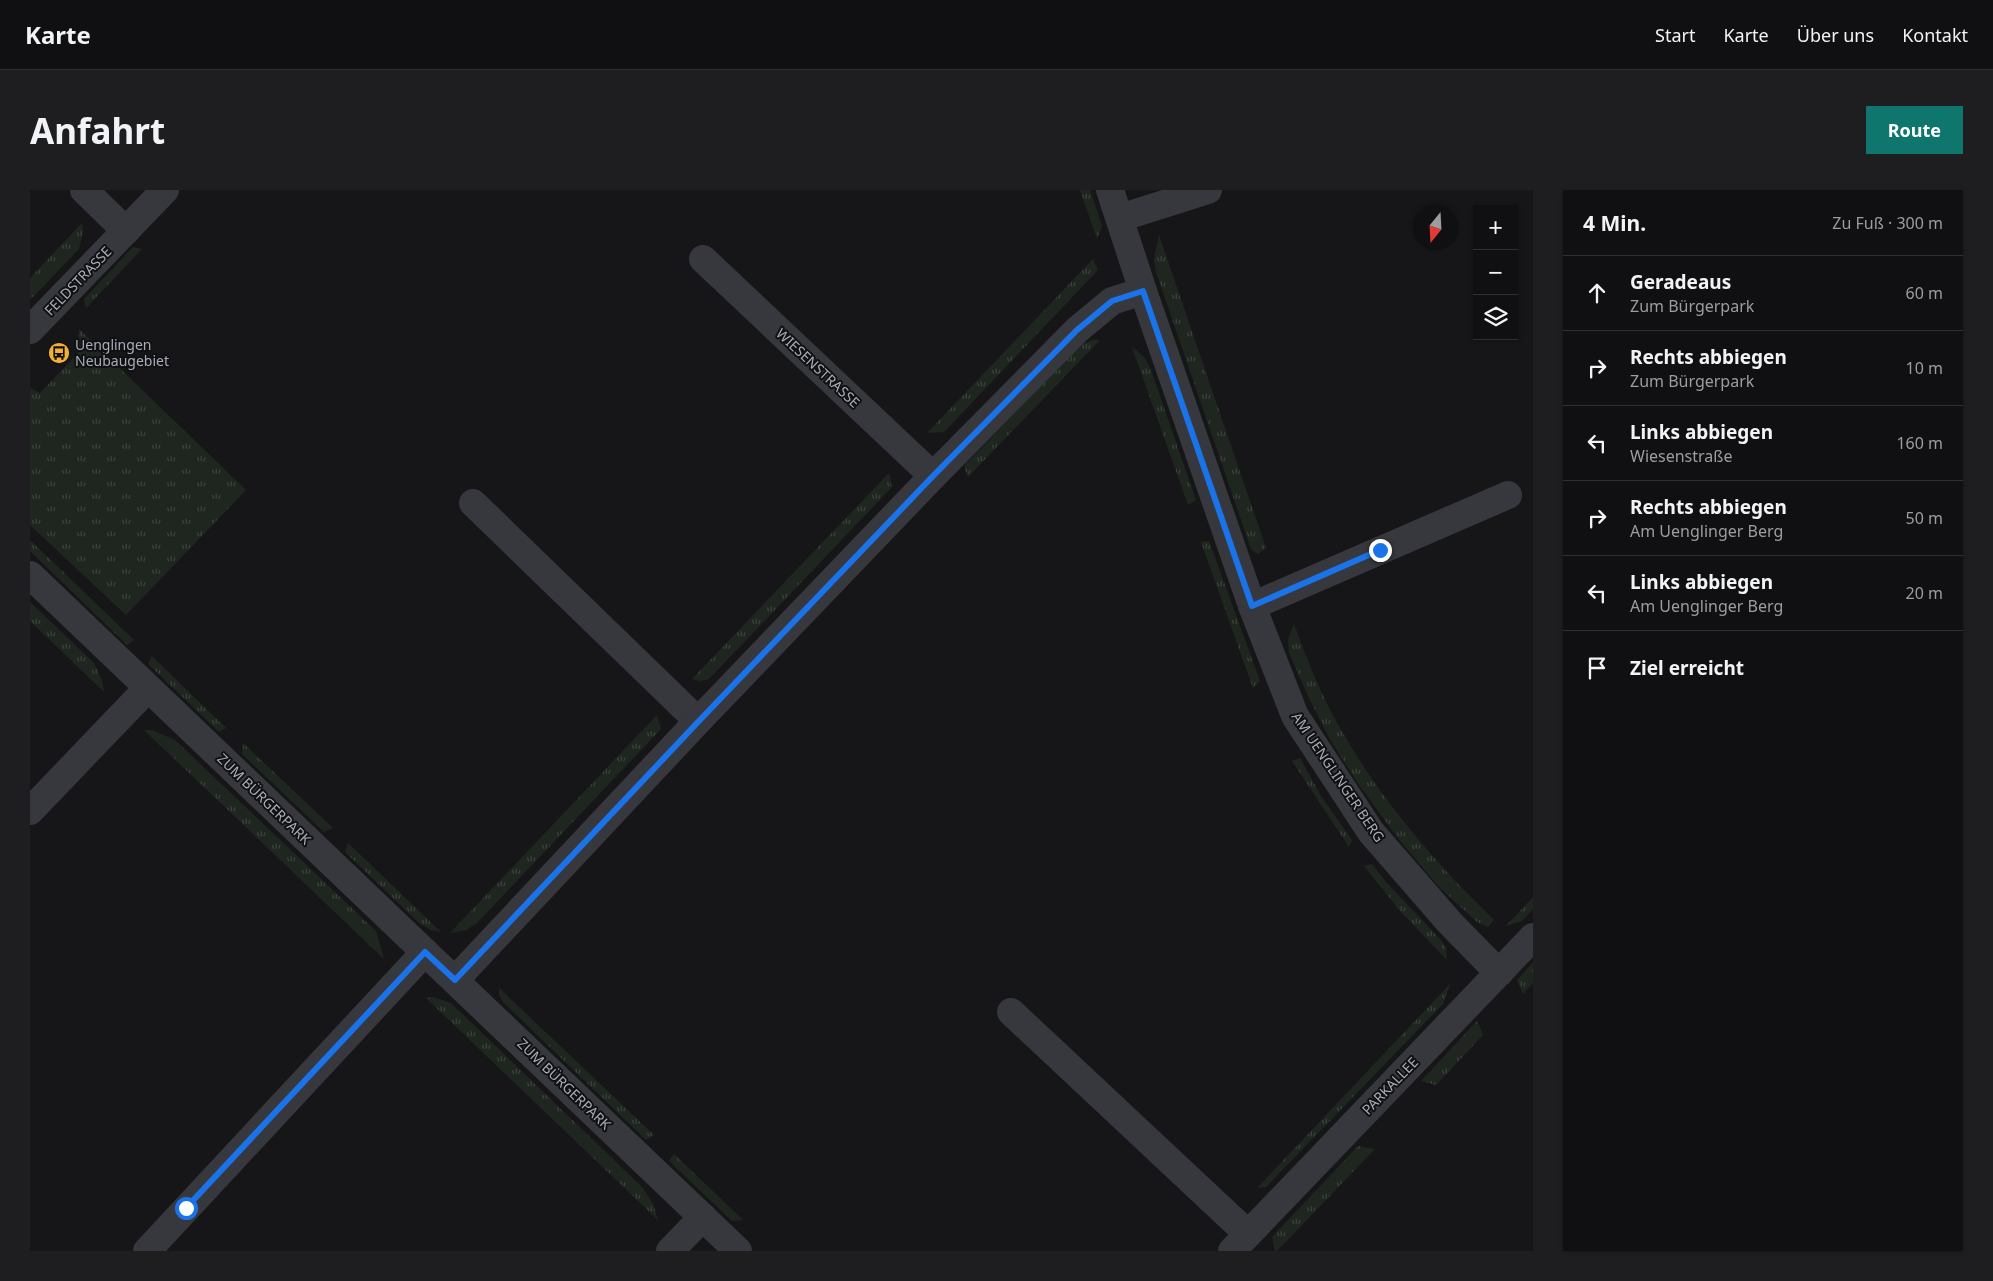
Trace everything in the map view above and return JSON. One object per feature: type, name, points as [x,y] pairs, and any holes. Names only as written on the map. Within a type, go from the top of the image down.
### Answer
[{"type":"street","points":[[84,190],[126,231]]},
{"type":"street","name":"FELDSTRASSE","points":[[30,330],[165,190]]},
{"type":"street","name":"AM UENGLINGER BERG","points":[[1110,190],[1252,606],[1295,716],[1371,832],[1450,923],[1499,973]]},
{"type":"street","points":[[1120,218],[1208,190]]},
{"type":"street","name":"WIESENSTRASSE","points":[[703,259],[933,476]]},
{"type":"street","points":[[455,980],[933,476],[1077,330],[1112,301],[1143,291]]},
{"type":"street","points":[[1252,606],[1508,495]]},
{"type":"street","points":[[472,503],[698,722]]},
{"type":"street","name":"ZUM BÜRGERPARK","points":[[30,575],[738,1251]]},
{"type":"street","points":[[30,811],[148,688]]},
{"type":"street","name":"PARKALLEE","points":[[1011,1012],[1240,1243],[1533,937]]},
{"type":"street","points":[[147,1251],[425,952]]},
{"type":"street","points":[[670,1251],[703,1217]]},
{"type":"green space","points":[[1080,190],[1090,190],[1102,226],[1097,239]]},
{"type":"green space","points":[[82,223],[83,231],[79,249],[30,300],[30,278]]},
{"type":"green space","points":[[1159,235],[1266,548],[1258,554],[1251,549],[1156,272],[1154,259]]},
{"type":"green space","points":[[133,247],[142,249],[86,308],[84,299]]},
{"type":"green space","points":[[1093,259],[1098,270],[944,432],[927,433]]},
{"type":"green space","points":[[79,329],[246,490],[126,615],[30,525],[30,388],[40,393],[78,353]]},
{"type":"green space","points":[[1092,340],[1100,340],[968,477],[964,466],[1073,353],[1083,344]]},
{"type":"green space","points":[[1132,347],[1145,358],[1151,370],[1196,500],[1188,505]]},
{"type":"green space","points":[[889,473],[892,487],[709,679],[700,681],[692,679]]},
{"type":"green space","points":[[30,540],[134,640],[127,645],[30,551]]},
{"type":"green space","points":[[1209,541],[1260,681],[1253,688],[1201,542]]},
{"type":"green space","points":[[30,602],[94,663],[102,681],[104,692],[30,621]]},
{"type":"green space","points":[[1294,624],[1309,664],[1333,716],[1356,755],[1391,805],[1430,853],[1494,920],[1488,927],[1477,922],[1438,886],[1397,837],[1359,785],[1329,738],[1289,653],[1288,639]]},
{"type":"green space","points":[[152,656],[226,728],[219,732],[148,664]]},
{"type":"green space","points":[[657,715],[661,729],[477,923],[467,930],[450,933]]},
{"type":"green space","points":[[144,730],[152,730],[175,740],[376,931],[384,959]]},
{"type":"green space","points":[[243,743],[333,828],[324,832],[242,754]]},
{"type":"green space","points":[[1300,758],[1321,796],[1352,840],[1349,847],[1292,761]]},
{"type":"green space","points":[[348,843],[441,932],[431,930],[420,924],[345,852]]},
{"type":"green space","points":[[1372,864],[1386,882],[1442,941],[1446,948],[1447,960],[1401,912],[1364,866]]},
{"type":"green space","points":[[1533,897],[1533,909],[1522,921],[1506,926]]},
{"type":"green space","points":[[1533,962],[1533,983],[1523,994],[1517,980]]},
{"type":"green space","points":[[1450,984],[1443,1004],[1266,1187],[1257,1188]]},
{"type":"green space","points":[[499,988],[654,1135],[646,1140],[503,1002],[499,995]]},
{"type":"green space","points":[[433,997],[451,1003],[643,1188],[653,1204],[658,1220],[426,998]]},
{"type":"green space","points":[[1477,1021],[1483,1035],[1436,1085],[1421,1081]]},
{"type":"green space","points":[[1358,1146],[1375,1149],[1275,1251],[1272,1237]]},
{"type":"green space","points":[[674,1154],[743,1220],[732,1221],[669,1161]]},
{"type":"place","name":"Uenglingen Neubaugebiet","points":[[59,353]]},
{"type":"route","points":[[186,1208],[425,952],[455,980],[933,476],[1077,330],[1112,301],[1143,291],[1252,606],[1380,550]]}]
